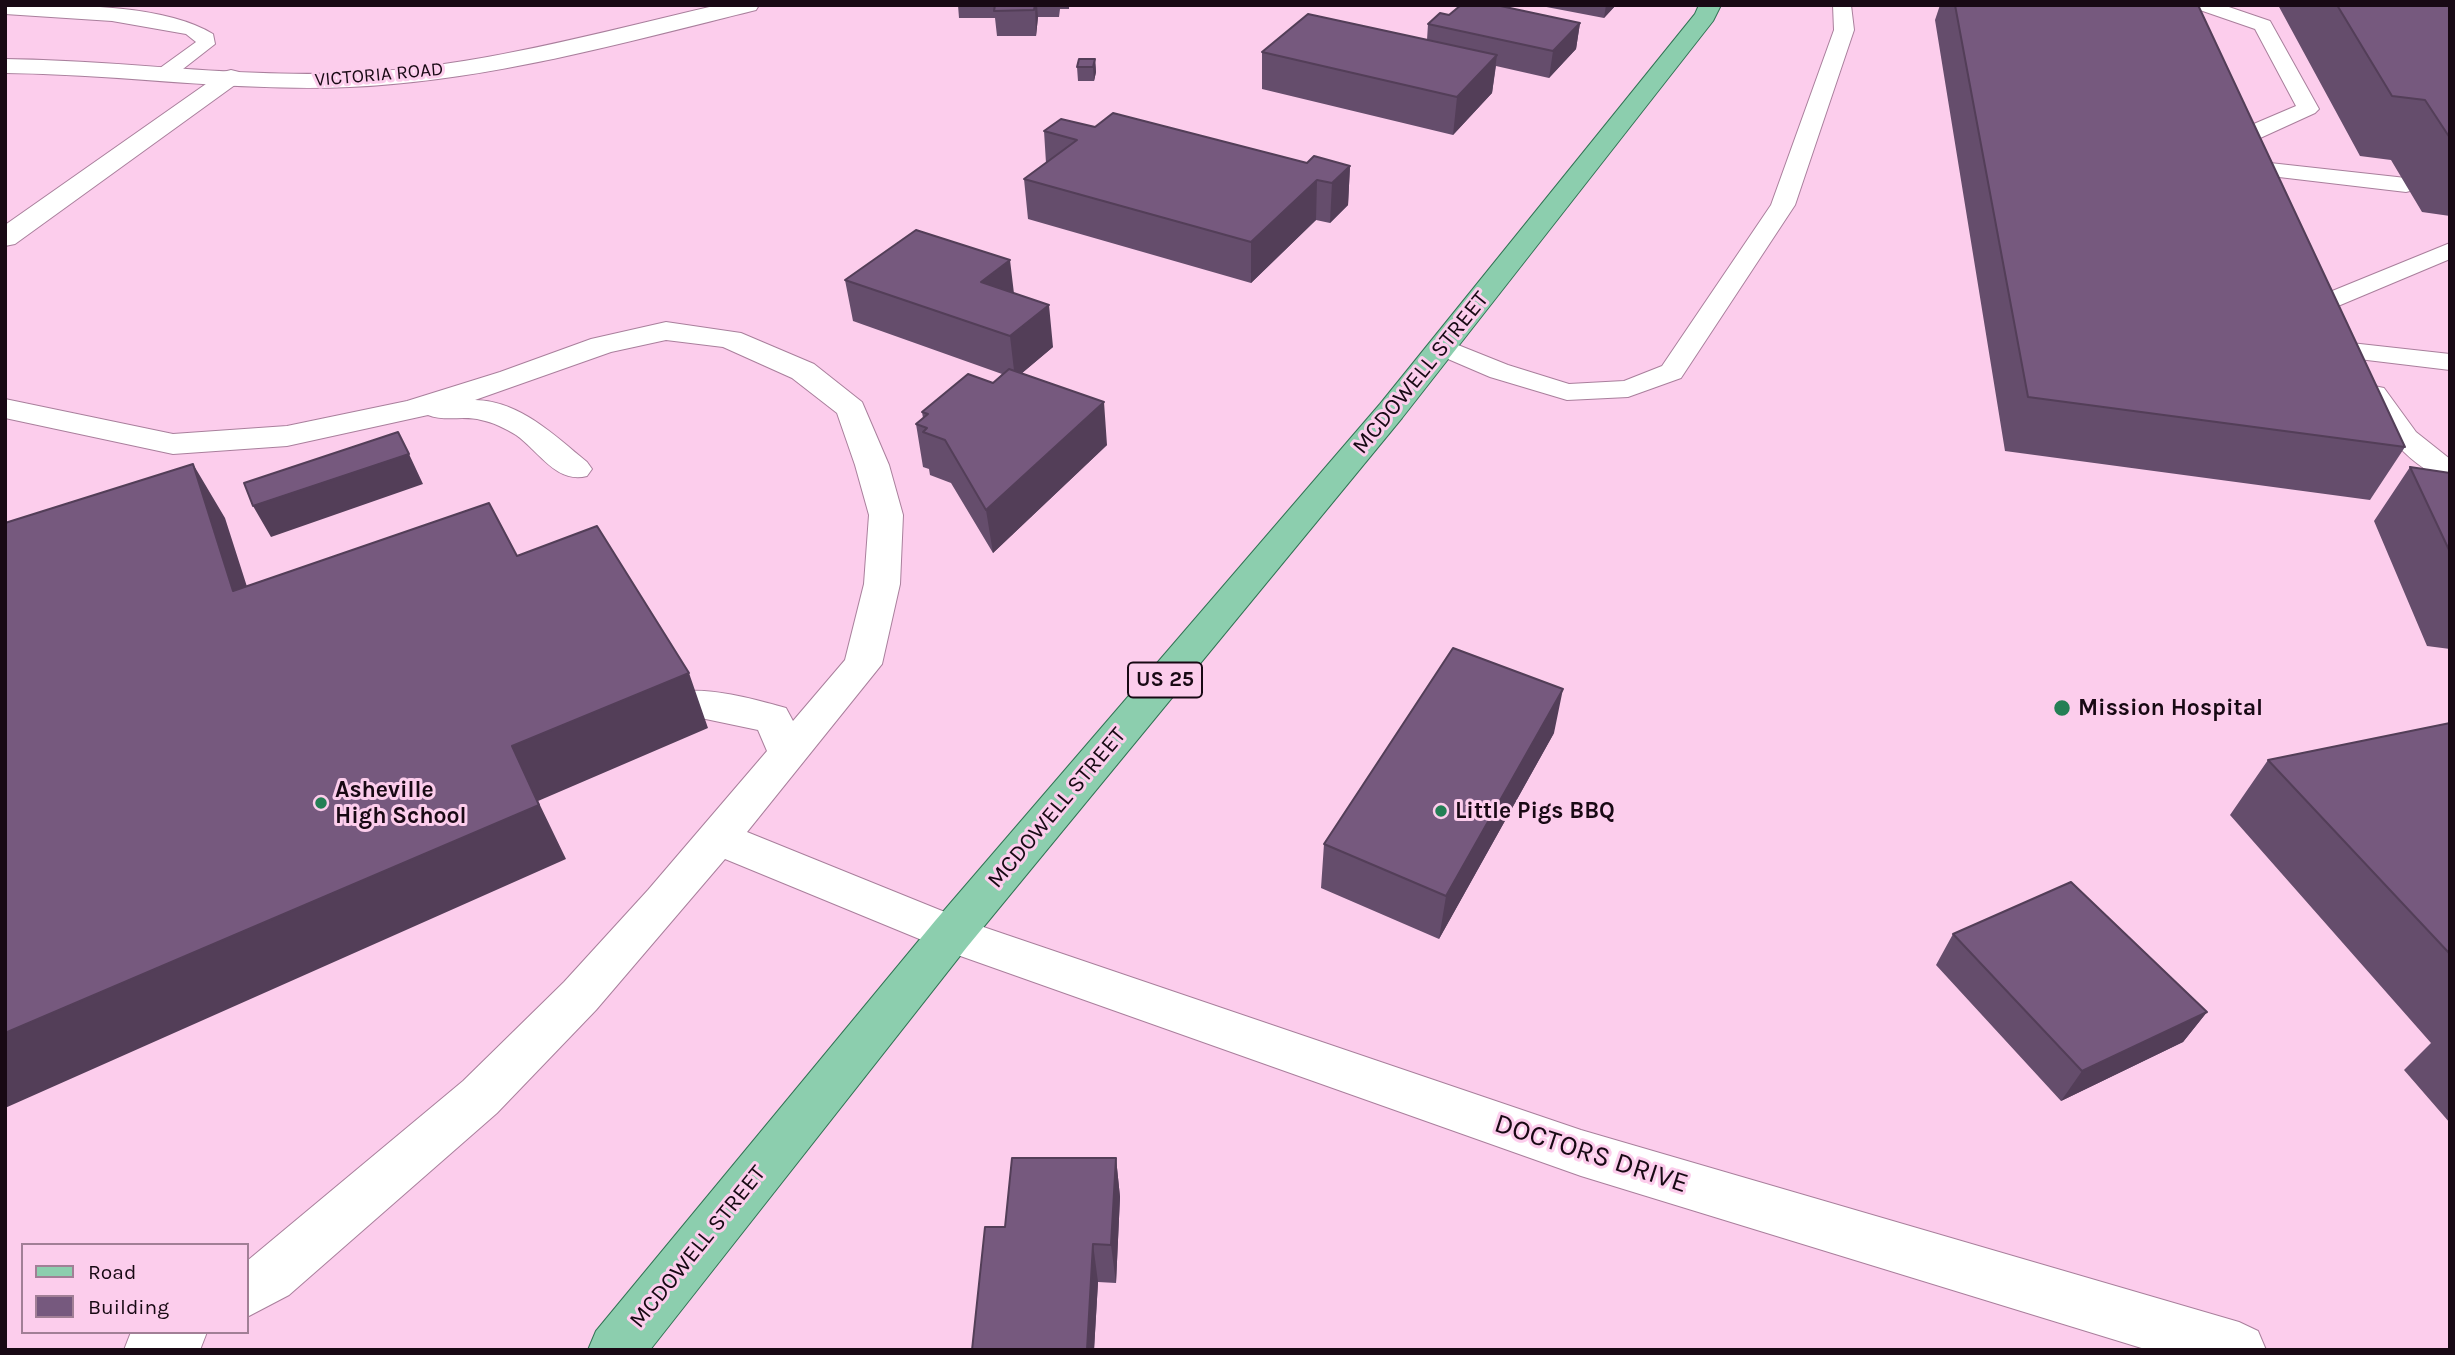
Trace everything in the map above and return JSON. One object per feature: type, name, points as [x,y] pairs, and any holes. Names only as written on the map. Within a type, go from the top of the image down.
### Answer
[{"type":"main road","name":"MCDOWELL STREET","points":[[615,1350],[951,934],[1443,347],[1705,16],[1710,5]]},
{"type":"street","name":"VICTORIA ROAD","points":[[5,66],[43,65],[167,72],[284,82],[415,75],[517,56],[748,5]]},
{"type":"street","points":[[5,238],[231,77]]},
{"type":"street","points":[[184,473],[287,436],[414,409],[511,379],[602,345],[666,331],[730,339],[803,371],[851,409],[872,464],[886,515],[882,584],[863,664],[789,754],[580,996],[480,1097],[270,1277],[248,1290]]},
{"type":"street","points":[[5,408],[173,444],[287,436]]},
{"type":"street","points":[[414,409],[486,410],[527,428],[575,469]]},
{"type":"street","points":[[691,703],[772,718],[789,754]]},
{"type":"street","name":"DOCTORS DRIVE","points":[[718,838],[951,934],[1581,1153],[2239,1350]]},
{"type":"street","points":[[151,1350],[177,1334]]},
{"type":"lane","points":[[1443,347],[1499,371],[1567,392],[1628,389],[1672,372],[1783,205],[1844,30],[1842,5]]},
{"type":"lane","points":[[5,8],[145,19],[173,23],[201,32],[206,38],[205,44],[167,72]]},
{"type":"lane","points":[[2201,12],[2263,25],[2308,109],[2250,134]]},
{"type":"lane","points":[[2239,109],[2286,199]]},
{"type":"lane","points":[[2270,170],[2406,185]]},
{"type":"lane","points":[[2329,301],[2450,250]]},
{"type":"lane","points":[[2318,275],[2360,371],[2396,429],[2432,462],[2450,471]]},
{"type":"lane","points":[[2351,351],[2450,362]]},
{"type":"building","points":[[995,5],[1035,5],[1034,10],[994,11]]},
{"type":"building","points":[[1461,5],[1496,5],[1580,23],[1553,51],[1428,24],[1440,13],[1449,15]]},
{"type":"building","points":[[1955,5],[2198,5],[2405,447],[2028,397]]},
{"type":"building","points":[[2337,5],[2450,5],[2450,138],[2425,100],[2392,96]]},
{"type":"building","points":[[1308,14],[1497,55],[1457,97],[1262,52]]},
{"type":"building","points":[[1079,59],[1095,59],[1093,67],[1077,67]]},
{"type":"building","points":[[1113,113],[1307,163],[1314,156],[1350,166],[1332,183],[1317,180],[1251,242],[1024,179],[1077,140],[1044,131],[1061,119],[1095,127]]},
{"type":"building","points":[[916,230],[1010,260],[981,282],[1049,305],[1010,336],[845,280]]},
{"type":"building","points":[[1009,369],[1104,402],[986,510],[945,440],[923,432],[927,428],[916,424],[928,414],[922,412],[968,374],[993,383]]},
{"type":"building","points":[[398,432],[409,454],[253,506],[244,483]]},
{"type":"building","points":[[193,464],[233,591],[489,503],[517,556],[597,526],[689,673],[512,746],[539,805],[5,1033],[5,523]]},
{"type":"building","points":[[2410,467],[2450,473],[2450,552]]},
{"type":"building","name":"Little Pigs BBQ","points":[[1453,648],[1563,689],[1446,896],[1324,844]]},
{"type":"building","points":[[2450,723],[2450,954],[2268,760]]},
{"type":"building","points":[[2071,882],[2207,1012],[2082,1071],[1953,934]]},
{"type":"building","points":[[1012,1158],[1116,1158],[1111,1245],[1093,1244],[1087,1350],[972,1350],[985,1227],[1005,1227]]},
{"type":"place","name":"Mission Hospital","points":[[2062,708]]},
{"type":"place","name":"Asheville High School","points":[[321,803]]},
{"type":"place","name":"Little Pigs BBQ","points":[[1441,811]]}]
